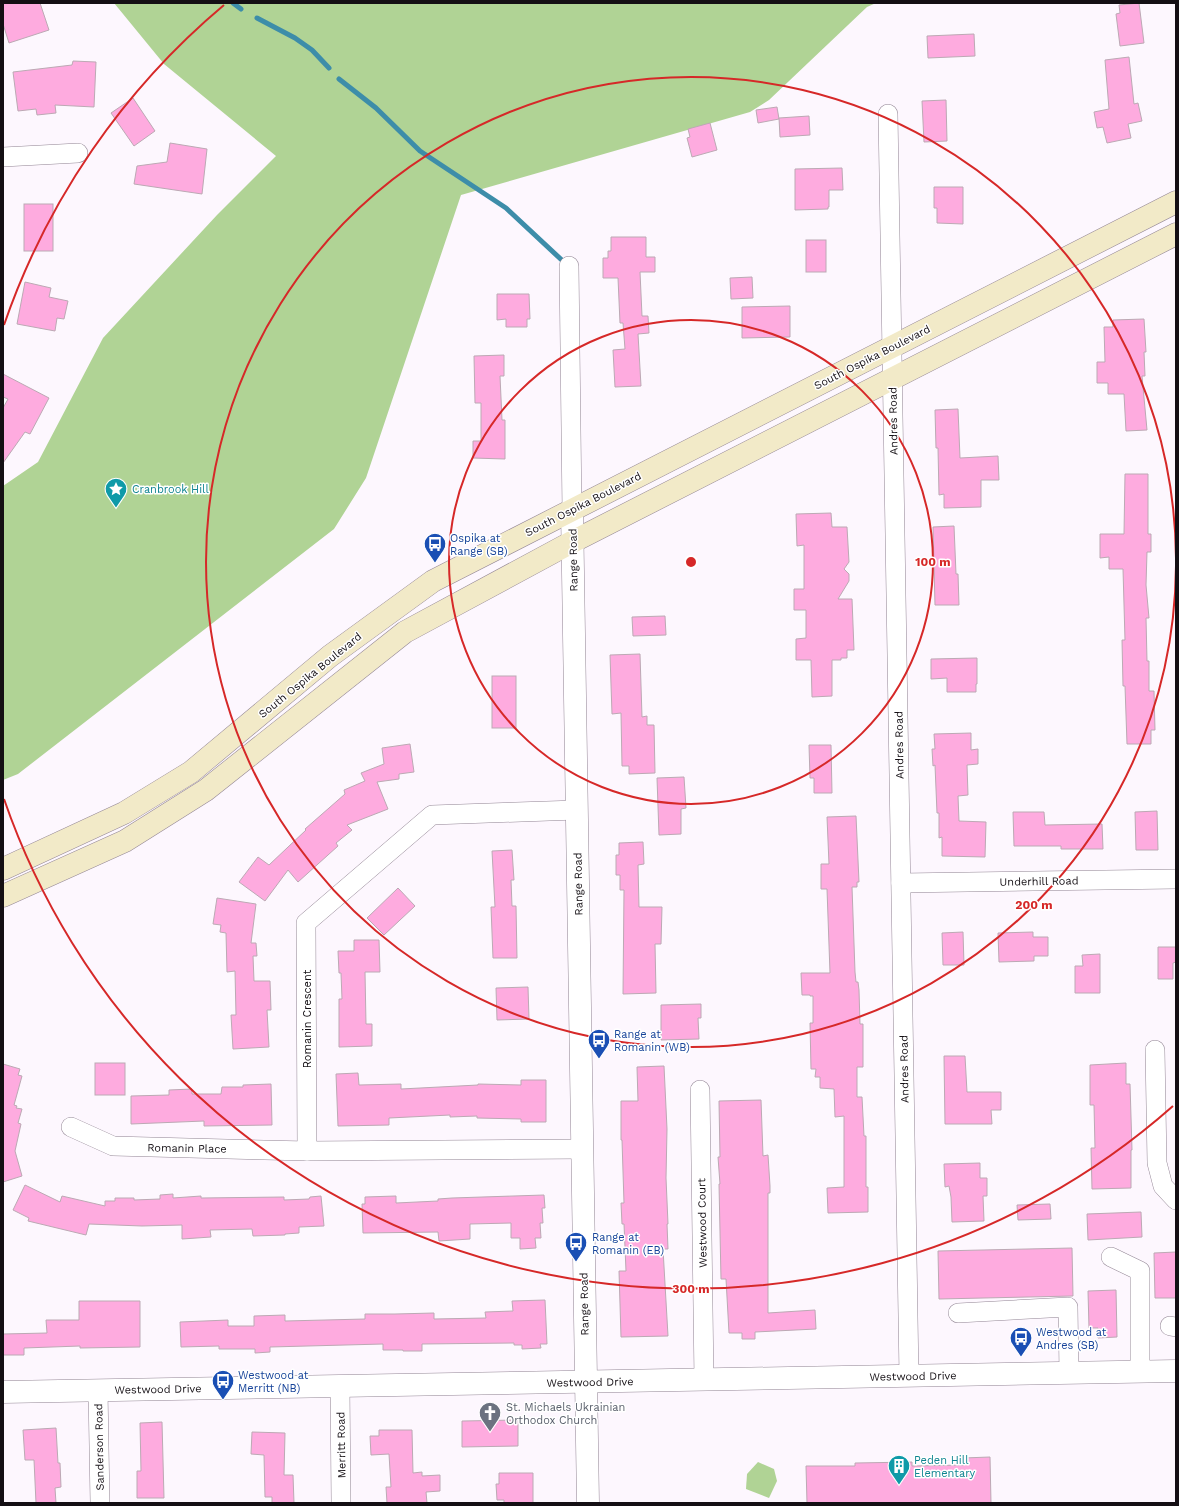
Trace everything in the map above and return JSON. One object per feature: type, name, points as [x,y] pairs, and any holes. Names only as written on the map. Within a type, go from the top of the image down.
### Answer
[{"type":"main road","name":"South Ospika Boulevard","points":[[3,869],[124,813],[191,772],[330,656],[433,581],[1176,202]]},
{"type":"main road","points":[[3,896],[125,840],[206,790],[405,632],[572,542],[1176,234]]},
{"type":"street","name":"Andres Road","points":[[888,114],[909,1376]]},
{"type":"street","points":[[3,157],[78,153]]},
{"type":"street","name":"Range Road","points":[[569,266],[572,542],[588,1503]]},
{"type":"street","name":"Romanin Crescent","points":[[307,1151],[306,923],[432,815],[577,810]]},
{"type":"street","name":"Underhill Road","points":[[901,883],[1176,879]]},
{"type":"street","points":[[1155,1050],[1157,1163],[1163,1186],[1176,1200]]},
{"type":"street","name":"Westwood Court","points":[[700,1090],[704,1380]]},
{"type":"street","name":"Romanin Place","points":[[71,1127],[113,1146],[307,1151]]},
{"type":"street","points":[[307,1151],[582,1149]]},
{"type":"street","points":[[1111,1257],[1140,1271],[1140,1372]]},
{"type":"street","points":[[958,1313],[1068,1307],[1069,1373]]},
{"type":"street","name":"Westwood Drive","points":[[3,1392],[1176,1371]]},
{"type":"street","name":"Merritt Road","points":[[340,1386],[342,1503]]},
{"type":"street","name":"Sanderson Road","points":[[98,1390],[100,1503]]},
{"type":"green space","points":[[114,3],[876,3],[867,7],[769,100],[750,112],[461,195],[366,478],[334,529],[18,774],[3,780],[3,486],[38,462],[103,338],[217,215],[276,156],[164,64]]},
{"type":"green space","points":[[758,1462],[774,1469],[777,1481],[769,1498],[746,1489],[747,1474]]},
{"type":"building","points":[[3,3],[40,3],[49,30],[9,43],[3,24]]},
{"type":"building","points":[[1139,3],[1144,43],[1120,46],[1116,14],[1120,13],[1119,5]]},
{"type":"building","points":[[974,34],[975,56],[928,58],[927,36]]},
{"type":"building","points":[[1129,57],[1134,104],[1138,103],[1142,121],[1128,124],[1131,138],[1107,143],[1103,127],[1097,128],[1094,112],[1109,109],[1105,60]]},
{"type":"building","points":[[73,61],[96,62],[94,107],[55,105],[56,113],[37,115],[36,109],[18,111],[13,72],[72,65]]},
{"type":"building","points":[[133,98],[155,131],[134,146],[111,113]]},
{"type":"building","points":[[946,100],[947,141],[924,142],[922,101]]},
{"type":"building","points":[[777,107],[779,119],[758,123],[756,110]]},
{"type":"building","points":[[809,116],[810,135],[780,137],[779,118]]},
{"type":"building","points":[[710,123],[717,150],[692,157],[687,138],[690,137],[688,129]]},
{"type":"building","points":[[170,143],[207,149],[202,194],[134,184],[137,166],[167,162]]},
{"type":"building","points":[[842,168],[843,190],[829,190],[828,209],[795,210],[795,169]]},
{"type":"building","points":[[934,187],[963,187],[963,224],[937,223],[937,208],[934,208]]},
{"type":"building","points":[[24,204],[53,204],[53,251],[24,251]]},
{"type":"building","points":[[611,237],[646,237],[646,257],[655,257],[655,272],[640,272],[642,316],[648,316],[649,333],[638,334],[641,386],[615,387],[613,350],[625,349],[623,323],[620,323],[618,278],[603,278],[603,258],[608,258],[608,251],[611,251]]},
{"type":"building","points":[[806,240],[826,240],[826,272],[806,272]]},
{"type":"building","points":[[752,277],[753,298],[731,299],[730,278]]},
{"type":"building","points":[[25,282],[51,288],[49,297],[68,301],[64,319],[57,318],[55,331],[17,324]]},
{"type":"building","points":[[497,294],[529,294],[530,319],[527,319],[527,327],[506,327],[506,319],[497,320]]},
{"type":"building","points":[[790,306],[790,337],[742,338],[742,307]]},
{"type":"building","points":[[1144,319],[1146,352],[1144,352],[1145,376],[1142,376],[1147,430],[1126,431],[1124,394],[1108,394],[1108,383],[1097,383],[1097,362],[1105,362],[1104,327],[1113,327],[1113,320]]},
{"type":"building","points":[[504,355],[504,376],[500,376],[502,420],[505,420],[505,459],[473,458],[473,441],[481,441],[481,403],[475,403],[474,356]]},
{"type":"building","points":[[3,374],[49,398],[30,434],[25,432],[3,463],[3,408],[8,399],[3,397]]},
{"type":"building","points":[[958,409],[960,458],[998,456],[999,480],[981,480],[981,507],[944,508],[944,494],[939,495],[938,448],[936,448],[935,410]]},
{"type":"building","points":[[1125,474],[1148,474],[1148,534],[1151,534],[1151,552],[1147,552],[1146,585],[1149,618],[1146,618],[1147,661],[1149,661],[1149,691],[1154,691],[1155,730],[1151,730],[1151,744],[1127,744],[1125,686],[1123,686],[1122,640],[1125,640],[1123,569],[1109,569],[1109,557],[1100,558],[1100,534],[1124,534]]},
{"type":"building","points":[[831,513],[832,527],[847,527],[849,562],[844,569],[849,574],[849,581],[838,599],[852,599],[854,650],[847,650],[847,658],[832,660],[832,696],[812,697],[811,660],[796,660],[796,639],[806,638],[806,610],[794,610],[794,589],[804,589],[804,545],[797,546],[796,514]]},
{"type":"building","points":[[954,526],[959,605],[935,605],[933,527]]},
{"type":"building","points":[[665,616],[666,635],[633,636],[632,617]]},
{"type":"building","points":[[640,654],[642,717],[647,716],[647,725],[654,725],[655,773],[629,774],[629,766],[622,766],[621,713],[612,714],[610,655]]},
{"type":"building","points":[[977,658],[976,692],[947,692],[947,678],[931,679],[931,659]]},
{"type":"building","points":[[492,676],[516,676],[516,728],[492,728]]},
{"type":"building","points":[[971,733],[971,750],[978,749],[978,764],[967,765],[968,795],[958,796],[959,821],[986,822],[985,857],[942,856],[942,837],[939,838],[939,813],[937,813],[935,765],[933,766],[932,749],[935,749],[934,734]]},
{"type":"building","points":[[410,744],[414,772],[399,774],[399,779],[377,782],[388,809],[347,825],[352,830],[336,843],[338,846],[298,882],[288,870],[265,901],[239,882],[258,857],[269,865],[306,830],[305,829],[345,794],[344,790],[365,781],[361,773],[384,764],[382,748]]},
{"type":"building","points":[[809,745],[831,745],[832,793],[814,793],[814,778],[810,778]]},
{"type":"building","points":[[684,777],[686,808],[681,809],[681,834],[659,835],[657,778]]},
{"type":"building","points":[[1157,811],[1158,850],[1136,850],[1135,812]]},
{"type":"building","points":[[1013,812],[1044,812],[1045,825],[1102,824],[1103,849],[1061,849],[1061,846],[1014,846]]},
{"type":"building","points":[[856,816],[859,882],[857,882],[857,887],[852,887],[855,972],[859,990],[860,1024],[863,1024],[863,1067],[857,1067],[857,1097],[862,1097],[864,1136],[866,1136],[866,1187],[868,1187],[868,1212],[828,1213],[827,1188],[844,1187],[844,1116],[835,1117],[834,1089],[820,1088],[820,1077],[815,1077],[816,1069],[811,1069],[810,1023],[813,1023],[813,996],[802,995],[801,973],[830,973],[827,889],[821,889],[821,864],[829,864],[827,817]]},
{"type":"building","points":[[643,842],[644,864],[638,865],[639,907],[662,907],[661,944],[655,944],[656,993],[623,994],[624,890],[620,890],[620,875],[616,875],[616,855],[619,855],[619,843]]},
{"type":"building","points":[[512,850],[514,880],[511,880],[512,906],[516,906],[517,958],[493,958],[491,907],[495,907],[492,851]]},
{"type":"building","points":[[398,888],[415,906],[384,935],[367,918]]},
{"type":"building","points":[[217,898],[256,904],[251,943],[256,943],[257,956],[253,956],[254,981],[270,981],[271,1010],[267,1010],[269,1047],[233,1049],[231,1015],[236,1015],[235,971],[227,972],[226,933],[220,932],[221,925],[213,924]]},
{"type":"building","points":[[963,932],[964,965],[943,965],[942,933]]},
{"type":"building","points":[[1033,932],[1033,937],[1048,937],[1048,956],[1034,956],[1034,961],[999,962],[998,933]]},
{"type":"building","points":[[354,940],[379,940],[380,972],[365,972],[366,1024],[372,1024],[372,1046],[339,1047],[339,999],[342,999],[338,951],[354,951]]},
{"type":"building","points":[[1158,947],[1176,947],[1176,962],[1173,963],[1173,979],[1158,979]]},
{"type":"building","points":[[1100,954],[1100,993],[1075,993],[1075,966],[1083,966],[1082,955]]},
{"type":"building","points":[[528,987],[529,1019],[497,1020],[496,988]]},
{"type":"building","points":[[701,1004],[701,1018],[698,1018],[699,1039],[661,1040],[661,1005]]},
{"type":"building","points":[[944,1056],[965,1056],[967,1092],[1001,1092],[1001,1110],[991,1110],[992,1124],[945,1124]]},
{"type":"building","points":[[95,1063],[125,1063],[125,1095],[95,1095]]},
{"type":"building","points":[[1126,1063],[1126,1084],[1130,1084],[1132,1150],[1131,1188],[1092,1189],[1091,1148],[1095,1148],[1094,1105],[1090,1105],[1090,1065]]},
{"type":"building","points":[[3,1064],[20,1069],[18,1075],[22,1076],[14,1105],[17,1106],[16,1108],[22,1109],[18,1123],[21,1124],[15,1151],[22,1176],[3,1182]]},
{"type":"building","points":[[664,1066],[667,1129],[666,1178],[668,1249],[663,1249],[668,1336],[621,1337],[619,1271],[626,1271],[624,1224],[622,1224],[621,1203],[624,1203],[621,1101],[638,1101],[637,1067]]},
{"type":"building","points":[[358,1073],[359,1085],[401,1084],[401,1089],[478,1084],[521,1085],[521,1080],[546,1080],[546,1122],[521,1122],[521,1119],[477,1118],[477,1116],[450,1117],[450,1115],[389,1118],[389,1125],[338,1126],[336,1074]]},
{"type":"building","points":[[271,1084],[272,1125],[204,1126],[204,1121],[131,1124],[131,1096],[169,1095],[169,1090],[192,1089],[192,1094],[221,1094],[222,1087],[243,1087],[243,1085]]},
{"type":"building","points":[[761,1100],[763,1156],[768,1155],[770,1186],[770,1193],[768,1193],[768,1313],[815,1310],[816,1329],[755,1332],[755,1339],[742,1339],[742,1333],[729,1333],[726,1279],[721,1279],[720,1184],[718,1157],[720,1157],[719,1101]]},
{"type":"building","points":[[980,1163],[980,1178],[987,1178],[987,1196],[983,1196],[984,1221],[952,1222],[951,1197],[949,1186],[945,1187],[944,1164]]},
{"type":"building","points":[[25,1185],[60,1202],[62,1196],[105,1206],[105,1201],[115,1201],[115,1198],[134,1198],[134,1200],[160,1199],[160,1195],[173,1194],[173,1198],[201,1196],[201,1198],[284,1197],[284,1200],[309,1199],[310,1197],[321,1196],[324,1226],[299,1227],[299,1233],[285,1235],[253,1236],[252,1229],[210,1230],[211,1237],[182,1239],[182,1225],[142,1226],[89,1224],[86,1235],[28,1221],[29,1218],[13,1210]]},
{"type":"building","points":[[544,1195],[545,1208],[542,1208],[543,1223],[540,1223],[541,1238],[535,1238],[536,1248],[520,1249],[520,1238],[511,1238],[511,1223],[470,1224],[470,1239],[439,1241],[438,1232],[363,1233],[362,1204],[365,1204],[365,1197],[396,1196],[396,1203],[438,1201],[438,1199],[452,1198]]},
{"type":"building","points":[[1050,1204],[1051,1219],[1018,1220],[1017,1205]]},
{"type":"building","points":[[1141,1212],[1142,1237],[1088,1240],[1087,1214]]},
{"type":"building","points":[[1072,1248],[1073,1296],[939,1299],[938,1251]]},
{"type":"building","points":[[1176,1252],[1176,1298],[1155,1298],[1154,1253]]},
{"type":"building","points":[[1116,1290],[1117,1337],[1098,1338],[1098,1328],[1089,1328],[1088,1291]]},
{"type":"building","points":[[545,1300],[547,1344],[540,1344],[541,1348],[522,1349],[522,1345],[514,1345],[514,1343],[422,1344],[422,1351],[403,1351],[383,1350],[383,1344],[270,1347],[270,1352],[255,1353],[255,1349],[219,1349],[219,1346],[181,1347],[180,1322],[228,1320],[228,1326],[254,1326],[254,1316],[285,1315],[285,1321],[365,1319],[365,1314],[434,1313],[434,1319],[486,1318],[485,1312],[513,1311],[512,1301]]},
{"type":"building","points":[[79,1301],[140,1301],[140,1347],[80,1348],[80,1346],[24,1348],[24,1355],[3,1355],[3,1334],[47,1333],[46,1320],[79,1320]]},
{"type":"building","name":"St. Michaels Ukrainian Orthodox Church","points":[[518,1420],[518,1446],[462,1447],[462,1421]]},
{"type":"building","points":[[162,1422],[164,1498],[137,1498],[137,1471],[141,1471],[140,1423]]},
{"type":"building","points":[[56,1428],[61,1487],[55,1488],[56,1503],[36,1503],[34,1460],[25,1460],[23,1430]]},
{"type":"building","points":[[379,1430],[412,1430],[413,1473],[422,1472],[422,1476],[440,1475],[440,1491],[426,1492],[427,1503],[387,1503],[386,1487],[391,1487],[389,1454],[371,1455],[370,1436],[379,1436]]},
{"type":"building","points":[[252,1432],[285,1433],[284,1475],[293,1475],[294,1503],[272,1503],[272,1497],[265,1497],[264,1455],[251,1454]]},
{"type":"building","name":"Peden Hill Elementary","points":[[990,1457],[991,1503],[807,1503],[806,1466],[855,1466],[855,1463],[912,1462],[912,1466],[964,1465],[963,1458]]},
{"type":"building","points":[[499,1473],[533,1473],[533,1503],[504,1503],[504,1500],[497,1500],[496,1484],[499,1484]]},
{"type":"waterway","points":[[233,3],[241,9]]},
{"type":"waterway","points":[[257,18],[295,38],[312,50],[329,68]]},
{"type":"waterway","points":[[339,79],[376,108],[420,151],[506,208],[566,264]]},
{"type":"place","name":"Cranbrook Hill","points":[[116,508]]},
{"type":"place","name":"Ospika at Range (SB)","points":[[435,564]]},
{"type":"place","name":"Range at Romanin (WB)","points":[[599,1060]]},
{"type":"place","name":"Range at Romanin (EB)","points":[[576,1262]]},
{"type":"place","name":"Westwood at Andres (SB)","points":[[1021,1358]]},
{"type":"place","name":"Westwood at Merritt (NB)","points":[[223,1400]]},
{"type":"place","name":"St. Michaels Ukrainian Orthodox Church","points":[[490,1432]]},
{"type":"place","name":"Peden Hill Elementary","points":[[899,1486]]}]
